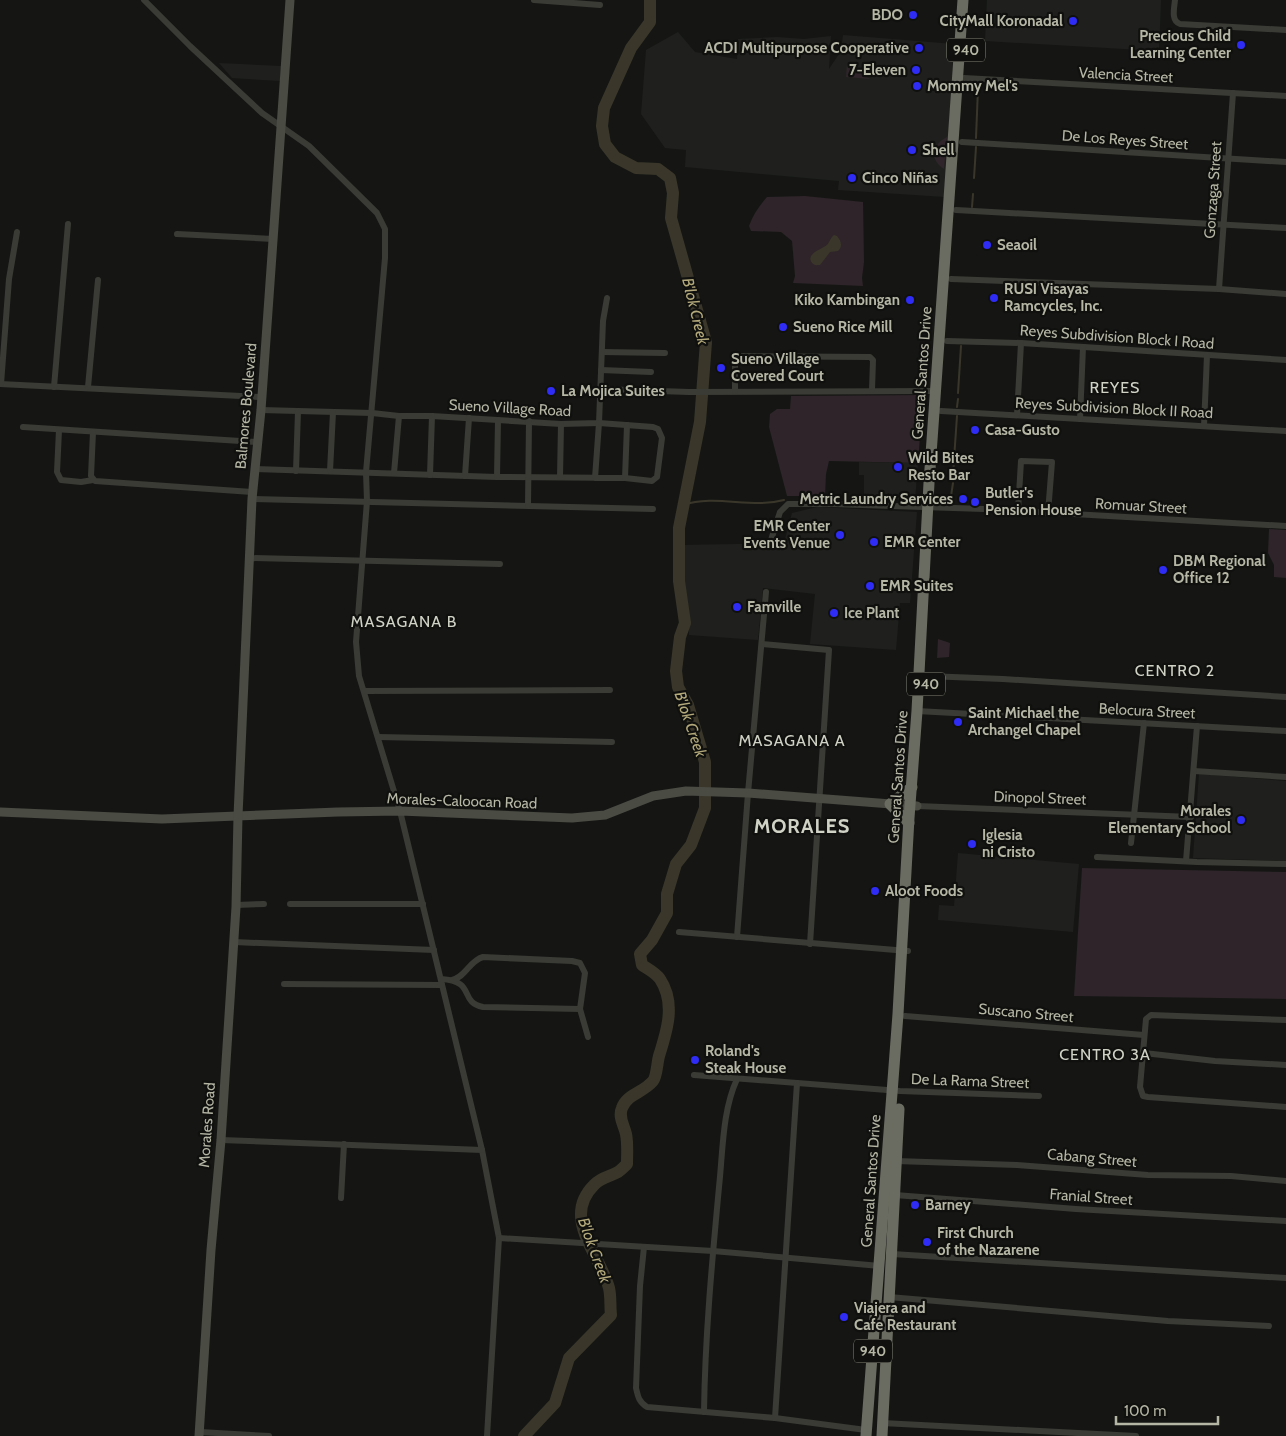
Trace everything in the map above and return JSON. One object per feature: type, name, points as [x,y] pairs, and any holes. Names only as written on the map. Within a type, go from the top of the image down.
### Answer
[{"type":"highway","name":"General Santos Drive","points":[[866,1433],[885,1267],[897,1090],[921,712],[935,390],[951,192],[963,0]]},
{"type":"highway","name":"General Santos Drive","points":[[882,1436],[889,1297],[885,1267],[892,1254],[897,1090],[905,1016],[909,823],[914,805],[912,787],[926,676],[931,508],[947,341],[962,142],[969,0]]},
{"type":"highway","points":[[909,823],[890,804],[912,787]]},
{"type":"street","points":[[144,0],[262,113],[308,146],[377,212],[385,229],[385,258],[366,472],[367,501],[356,642],[359,676],[400,811],[482,1150],[499,1238],[487,1436]]},
{"type":"street","name":"Balmores Boulevard","points":[[238,816],[252,495],[261,410],[290,0]]},
{"type":"street","points":[[534,0],[600,5]]},
{"type":"street","points":[[1175,0],[1174,18],[1180,24],[1286,30]]},
{"type":"street","name":"Valencia Street","points":[[964,78],[1286,96]]},
{"type":"street","name":"Gonzaga Street","points":[[1219,289],[1233,94]]},
{"type":"street","name":"De Los Reyes Street","points":[[962,142],[1286,162]]},
{"type":"street","points":[[956,210],[1286,228]]},
{"type":"street","points":[[54,386],[68,224]]},
{"type":"street","points":[[17,232],[10,279],[1,384],[261,397]]},
{"type":"street","points":[[177,234],[273,239]]},
{"type":"street","points":[[951,279],[1219,289],[1286,294]]},
{"type":"street","points":[[88,387],[98,280]]},
{"type":"street","points":[[595,478],[603,321],[607,298]]},
{"type":"street","name":"Reyes Subdivision Block I Road","points":[[947,341],[1021,343],[1286,360]]},
{"type":"street","points":[[1017,415],[1021,343]]},
{"type":"street","points":[[1080,419],[1083,347]]},
{"type":"street","points":[[602,352],[665,353]]},
{"type":"street","points":[[1204,426],[1207,355]]},
{"type":"street","points":[[735,391],[735,359],[737,356],[866,356],[873,360],[872,390]]},
{"type":"street","points":[[601,370],[651,372]]},
{"type":"street","points":[[600,388],[689,392],[935,390]]},
{"type":"street","name":"Sueno Village Road","points":[[255,469],[496,477],[625,478],[652,481],[657,477],[662,438],[658,429],[653,427],[599,423],[561,424],[372,413],[261,410]]},
{"type":"street","name":"Reyes Subdivision Block II Road","points":[[941,410],[1286,431]]},
{"type":"street","points":[[296,471],[298,411]]},
{"type":"street","points":[[330,472],[333,412]]},
{"type":"street","points":[[394,473],[399,416]]},
{"type":"street","points":[[430,474],[432,416]]},
{"type":"street","points":[[465,476],[469,418]]},
{"type":"street","points":[[496,477],[498,420]]},
{"type":"street","points":[[528,505],[529,421]]},
{"type":"street","points":[[560,477],[561,424]]},
{"type":"street","points":[[625,478],[627,425]]},
{"type":"street","points":[[23,428],[257,442]]},
{"type":"street","points":[[59,430],[57,472],[61,480],[81,482],[93,480],[252,495],[367,501],[653,509]]},
{"type":"street","points":[[93,432],[91,476],[93,480]]},
{"type":"street","points":[[1018,511],[1021,460],[1052,462],[1048,513]]},
{"type":"street","name":"Romuar Street","points":[[772,540],[780,512],[788,504],[1018,511],[1286,526]]},
{"type":"street","points":[[249,558],[500,564]]},
{"type":"street","points":[[737,937],[766,592]]},
{"type":"street","points":[[762,644],[829,650],[810,944]]},
{"type":"street","points":[[926,676],[1286,697]]},
{"type":"street","points":[[364,691],[610,690]]},
{"type":"street","name":"Belocura Street","points":[[921,712],[1286,731]]},
{"type":"street","points":[[1131,843],[1144,723]]},
{"type":"street","points":[[1186,861],[1198,726]]},
{"type":"street","points":[[378,737],[612,742]]},
{"type":"street","points":[[1194,771],[1286,776]]},
{"type":"street","name":"Morales-Caloocan Road","points":[[0,812],[162,819],[400,811],[590,818],[605,815],[653,796],[700,791],[819,797],[914,805]]},
{"type":"street","name":"Dinopol Street","points":[[914,805],[1089,813],[1135,813],[1191,817]]},
{"type":"street","name":"Morales Road","points":[[200,1434],[211,1250],[221,1140],[234,942],[238,816]]},
{"type":"street","points":[[1098,857],[1286,864]]},
{"type":"street","points":[[236,905],[264,904]]},
{"type":"street","points":[[290,904],[423,904]]},
{"type":"street","points":[[679,932],[905,951]]},
{"type":"street","points":[[234,942],[434,950]]},
{"type":"street","points":[[284,984],[441,982],[461,978],[472,962],[483,957],[572,961],[580,964],[585,973],[580,1009],[588,1037]]},
{"type":"street","points":[[452,980],[462,985],[476,1006],[580,1009]]},
{"type":"street","points":[[1286,1020],[1152,1015],[1146,1019],[1140,1087],[1143,1096],[1286,1107]]},
{"type":"street","name":"Suscano Street","points":[[905,1016],[1144,1035]]},
{"type":"street","points":[[1144,1053],[1215,1061],[1286,1064]]},
{"type":"street","name":"De La Rama Street","points":[[694,1076],[897,1090],[1039,1096]]},
{"type":"street","points":[[704,1412],[705,1360],[713,1251],[727,1113],[732,1090],[737,1079]]},
{"type":"street","points":[[775,1418],[784,1258],[797,1083]]},
{"type":"street","points":[[221,1140],[482,1150]]},
{"type":"street","points":[[341,1198],[344,1144]]},
{"type":"street","name":"Cabang Street","points":[[896,1161],[1017,1165],[1148,1175],[1231,1176],[1286,1181]]},
{"type":"street","name":"Franial Street","points":[[895,1195],[1067,1208],[1286,1221]]},
{"type":"street","points":[[499,1238],[713,1251],[885,1267]]},
{"type":"street","points":[[644,1246],[640,1286],[636,1388],[640,1402],[647,1407],[775,1418],[866,1433]]},
{"type":"street","points":[[892,1254],[1286,1278]]},
{"type":"street","points":[[889,1297],[1168,1321],[1269,1326]]},
{"type":"street","points":[[882,1423],[1136,1436]]},
{"type":"street","points":[[200,1434],[270,1436]]},
{"type":"shaded area","name":"CityMall Koronadal","points":[[987,0],[1161,0],[1159,51],[985,41]]},
{"type":"shaded area","points":[[678,32],[695,52],[737,59],[738,39],[777,37],[804,39],[831,36],[829,69],[841,51],[843,35],[954,44],[945,197],[838,190],[839,181],[685,167],[686,150],[665,148],[641,114],[646,50]]},
{"type":"shaded area","points":[[219,63],[281,66],[280,81],[232,78]]},
{"type":"shaded area","points":[[847,64],[870,79],[846,77]]},
{"type":"shaded area","points":[[947,137],[944,169],[936,161],[934,152],[938,144]]},
{"type":"shaded area","points":[[805,196],[863,202],[863,286],[793,283],[795,276],[792,241],[781,232],[751,231],[749,226],[752,218],[767,197]]},
{"type":"shaded area","points":[[834,235],[837,236],[840,242],[840,249],[830,252],[820,265],[813,264],[810,260],[812,254],[827,245]]},
{"type":"shaded area","points":[[923,395],[918,463],[829,461],[826,474],[825,496],[787,496],[769,427],[770,414],[777,409],[790,409],[791,396]]},
{"type":"shaded area","points":[[859,462],[918,463],[915,500],[864,499],[864,475],[859,475]]},
{"type":"shaded area","name":"EMR Center","points":[[817,507],[917,512],[910,603],[900,603],[896,650],[810,644],[815,594],[763,588],[758,640],[689,635],[687,598],[680,583],[681,545],[784,543],[792,513]]},
{"type":"shaded area","points":[[1269,529],[1286,530],[1286,578],[1274,577],[1274,565],[1268,553]]},
{"type":"shaded area","points":[[938,639],[950,643],[949,657],[937,658]]},
{"type":"shaded area","name":"Morales Elementary School","points":[[1199,774],[1286,781],[1286,861],[1193,858]]},
{"type":"shaded area","points":[[958,853],[1079,864],[1073,932],[938,920],[939,905],[954,906]]},
{"type":"shaded area","points":[[1082,868],[1286,872],[1286,999],[1074,996]]},
{"type":"waterway","name":"B'lok Creek","points":[[524,1436],[555,1403],[569,1358],[611,1315],[609,1288],[586,1236],[581,1210],[585,1198],[594,1185],[618,1172],[627,1164],[627,1142],[621,1111],[624,1103],[631,1096],[649,1085],[655,1076],[667,1027],[668,998],[665,988],[658,977],[642,965],[640,954],[652,940],[667,913],[667,894],[676,864],[691,845],[705,808],[705,762],[688,705],[678,687],[676,671],[680,637],[685,623],[679,581],[679,528],[700,422],[706,342],[671,218],[673,193],[670,178],[658,169],[636,168],[615,157],[605,144],[602,126],[604,108],[631,48],[650,22],[650,0]]},
{"type":"waterway","points":[[976,138],[978,88]]},
{"type":"waterway","points":[[974,178],[976,147]]},
{"type":"waterway","points":[[972,207],[973,194]]},
{"type":"waterway","points":[[958,393],[961,346]]},
{"type":"waterway","points":[[957,407],[958,399]]},
{"type":"waterway","points":[[953,474],[957,416]]},
{"type":"waterway","points":[[945,500],[951,496],[953,483]]},
{"type":"waterway","points":[[683,505],[708,501],[759,503],[784,500]]},
{"type":"place","name":"BDO","points":[[913,15]]},
{"type":"place","name":"CityMall Koronadal","points":[[1073,21]]},
{"type":"place","name":"Precious Child Learning Center","points":[[1241,45]]},
{"type":"place","name":"ACDI Multipurpose Cooperative","points":[[919,48]]},
{"type":"place","name":"7-Eleven","points":[[916,70]]},
{"type":"place","name":"Mommy Mel's","points":[[917,86]]},
{"type":"place","name":"Shell","points":[[912,150]]},
{"type":"place","name":"Cinco Niñas","points":[[852,178]]},
{"type":"place","name":"Seaoil","points":[[987,245]]},
{"type":"place","name":"RUSI Visayas Ramcycles, Inc.","points":[[994,298]]},
{"type":"place","name":"Kiko Kambingan","points":[[910,300]]},
{"type":"place","name":"Sueno Rice Mill","points":[[783,327]]},
{"type":"place","name":"Sueno Village Covered Court","points":[[721,368]]},
{"type":"place","name":"La Mojica Suites","points":[[551,391]]},
{"type":"place","name":"Casa-Gusto","points":[[975,430]]},
{"type":"place","name":"Wild Bites Resto Bar","points":[[898,467]]},
{"type":"place","name":"Metric Laundry Services","points":[[963,499]]},
{"type":"place","name":"Butler's Pension House","points":[[975,502]]},
{"type":"place","name":"EMR Center Events Venue","points":[[840,535]]},
{"type":"place","name":"EMR Center","points":[[874,542]]},
{"type":"place","name":"DBM Regional Office 12","points":[[1163,570]]},
{"type":"place","name":"EMR Suites","points":[[870,586]]},
{"type":"place","name":"Famville","points":[[737,607]]},
{"type":"place","name":"Ice Plant","points":[[834,613]]},
{"type":"place","name":"Saint Michael the Archangel Chapel","points":[[958,722]]},
{"type":"place","name":"Morales Elementary School","points":[[1241,820]]},
{"type":"place","name":"Iglesia ni Cristo","points":[[972,844]]},
{"type":"place","name":"Aloot Foods","points":[[875,891]]},
{"type":"place","name":"Roland's Steak House","points":[[695,1060]]},
{"type":"place","name":"Barney","points":[[915,1205]]},
{"type":"place","name":"First Church of the Nazarene","points":[[927,1242]]},
{"type":"place","name":"Viajera and Cafe Restaurant","points":[[844,1317]]},
{"type":"district","name":"REYES","points":[[1115,387]]},
{"type":"district","name":"MASAGANA B","points":[[404,621]]},
{"type":"district","name":"CENTRO 2","points":[[1175,670]]},
{"type":"district","name":"MASAGANA A","points":[[792,740]]},
{"type":"district","name":"MORALES","points":[[802,826]]},
{"type":"district","name":"CENTRO 3A","points":[[1105,1054]]}]
